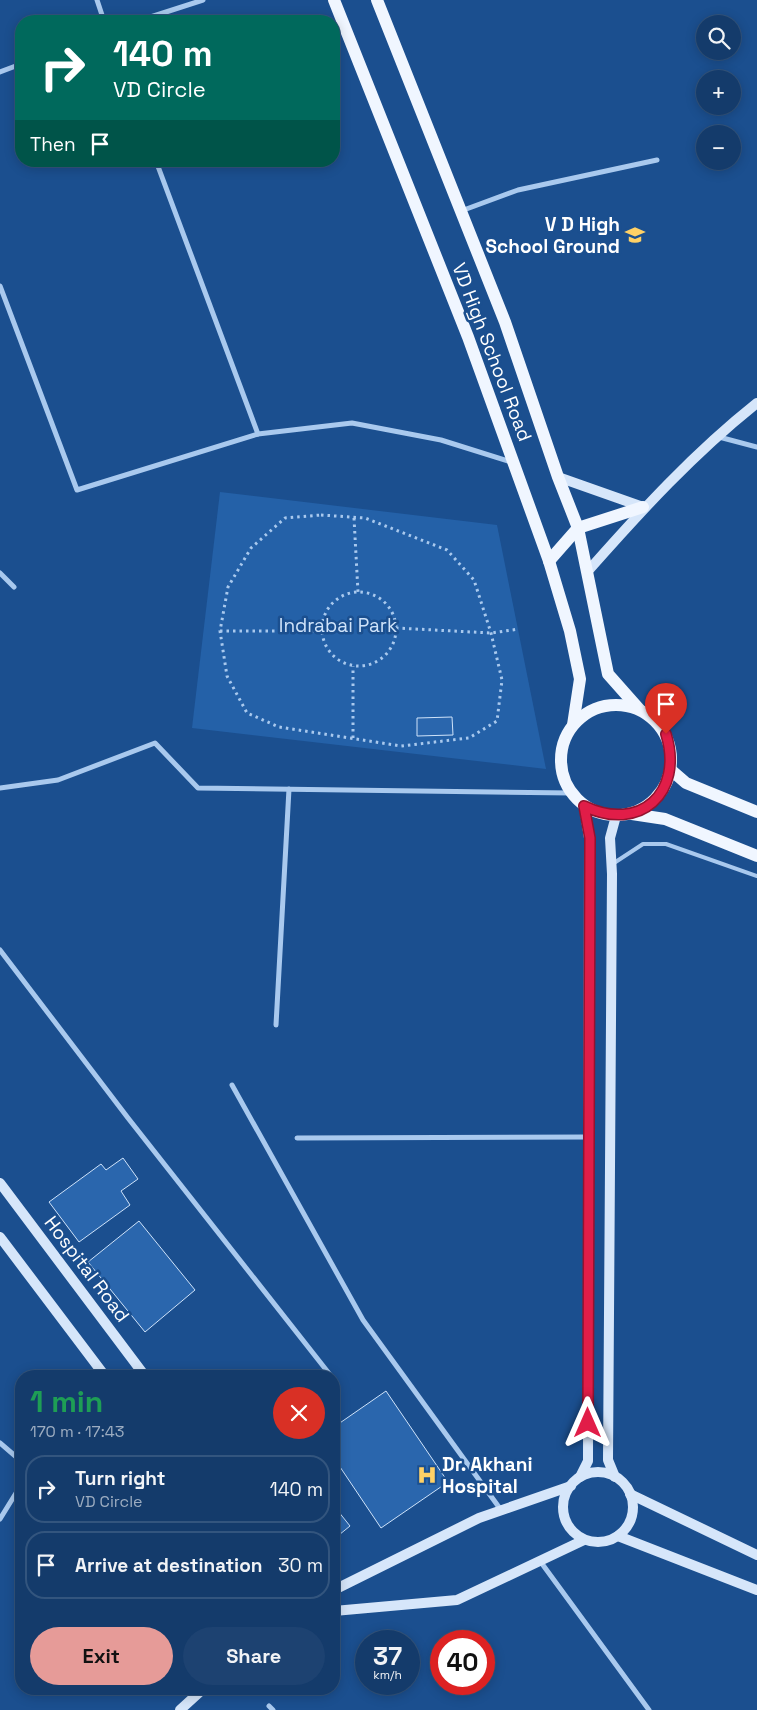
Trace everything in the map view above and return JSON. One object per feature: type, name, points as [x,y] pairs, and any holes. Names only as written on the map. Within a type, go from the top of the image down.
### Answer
[{"type":"main road","name":"VD High School Road","points":[[334,0],[340,15]]},
{"type":"main road","name":"VD High School Road","points":[[377,0],[504,322],[558,478],[578,528],[608,674],[639,709]]},
{"type":"main road","name":"VD High School Road","points":[[340,15],[468,337],[549,561],[570,631],[580,679],[573,726]]},
{"type":"main road","points":[[549,561],[578,528],[643,508]]},
{"type":"main road","points":[[621,704],[639,709],[655,720],[666,734],[671,752],[671,770],[666,786],[657,798],[645,808],[631,814],[616,816],[600,814],[584,806],[572,793],[564,777],[561,759],[564,742],[573,726],[586,714],[603,706],[621,704]]},
{"type":"main road","points":[[671,770],[686,784],[757,812]]},
{"type":"main road","points":[[631,814],[665,819],[757,856]]},
{"type":"street","points":[[97,0],[102,15]]},
{"type":"street","points":[[157,15],[203,0]]},
{"type":"street","points":[[0,72],[15,66]]},
{"type":"street","points":[[461,212],[518,190],[657,160]]},
{"type":"street","points":[[158,167],[258,434]]},
{"type":"street","points":[[0,286],[77,490],[258,434],[352,424],[442,440],[514,463]]},
{"type":"street","points":[[588,571],[643,508],[716,436],[757,403]]},
{"type":"street","points":[[716,436],[757,447]]},
{"type":"street","points":[[558,478],[643,508]]},
{"type":"street","points":[[0,572],[14,587]]},
{"type":"street","points":[[0,788],[58,780],[155,743],[198,788],[572,793]]},
{"type":"street","points":[[276,1025],[288,790]]},
{"type":"street","points":[[580,1477],[592,1473],[604,1473],[615,1477],[624,1484],[630,1494],[633,1506],[626,1528],[618,1536],[601,1542],[584,1540],[573,1533],[566,1522],[563,1510],[564,1497],[580,1477],[588,1461],[590,838],[584,806]]},
{"type":"street","points":[[615,1477],[608,1460],[610,838],[616,816]]},
{"type":"street","points":[[0,950],[128,1118],[325,1370]]},
{"type":"street","points":[[232,1085],[363,1320],[501,1511]]},
{"type":"street","points":[[297,1138],[588,1137]]},
{"type":"street","name":"Hospital Road","points":[[0,1184],[140,1370]]},
{"type":"street","points":[[0,1237],[100,1370]]},
{"type":"street","points":[[0,1443],[15,1456]]},
{"type":"street","points":[[340,1587],[479,1518],[571,1486]]},
{"type":"street","points":[[630,1494],[757,1555]]},
{"type":"street","points":[[0,1520],[15,1495]]},
{"type":"street","points":[[618,1536],[757,1590]]},
{"type":"street","points":[[340,1610],[458,1600],[584,1540]]},
{"type":"street","points":[[540,1561],[649,1710]]},
{"type":"street","points":[[180,1710],[196,1695]]},
{"type":"lane","points":[[611,865],[643,844],[666,844],[757,876]]},
{"type":"path","points":[[321,515],[365,518],[447,550],[474,580],[491,633],[502,680],[497,721],[469,738],[401,746],[279,727],[247,713],[228,676],[220,631],[228,587],[251,548],[285,518],[321,515]]},
{"type":"path","points":[[354,518],[358,592]]},
{"type":"path","points":[[358,592],[369,593],[384,602],[394,617],[396,628],[394,641],[388,652],[378,661],[366,666],[353,666],[341,662],[331,654],[324,643],[322,631],[323,620],[336,600],[346,594],[358,592]]},
{"type":"path","points":[[396,628],[491,633],[518,629]]},
{"type":"path","points":[[220,631],[322,631]]},
{"type":"path","points":[[352,738],[353,666]]},
{"type":"green space","name":"Indrabai Park","points":[[220,492],[497,525],[546,769],[192,728]]},
{"type":"building","points":[[452,717],[453,735],[417,736],[417,718]]},
{"type":"building","points":[[123,1158],[138,1179],[121,1191],[130,1205],[79,1242],[49,1202],[101,1164],[106,1170]]},
{"type":"building","points":[[139,1221],[195,1290],[145,1332],[88,1262]]},
{"type":"building","points":[[386,1391],[448,1482],[381,1528],[340,1467],[340,1423]]},
{"type":"building","points":[[340,1514],[350,1526],[340,1534]]},
{"type":"place","name":"V D High School Ground","points":[[635,235]]},
{"type":"place","name":"Dr. Akhani Hospital","points":[[427,1475]]},
{"type":"route","points":[[588,1423],[590,838],[584,806],[600,814],[616,816],[631,814],[645,808],[657,798],[666,786],[671,770],[671,752],[666,734]]}]
